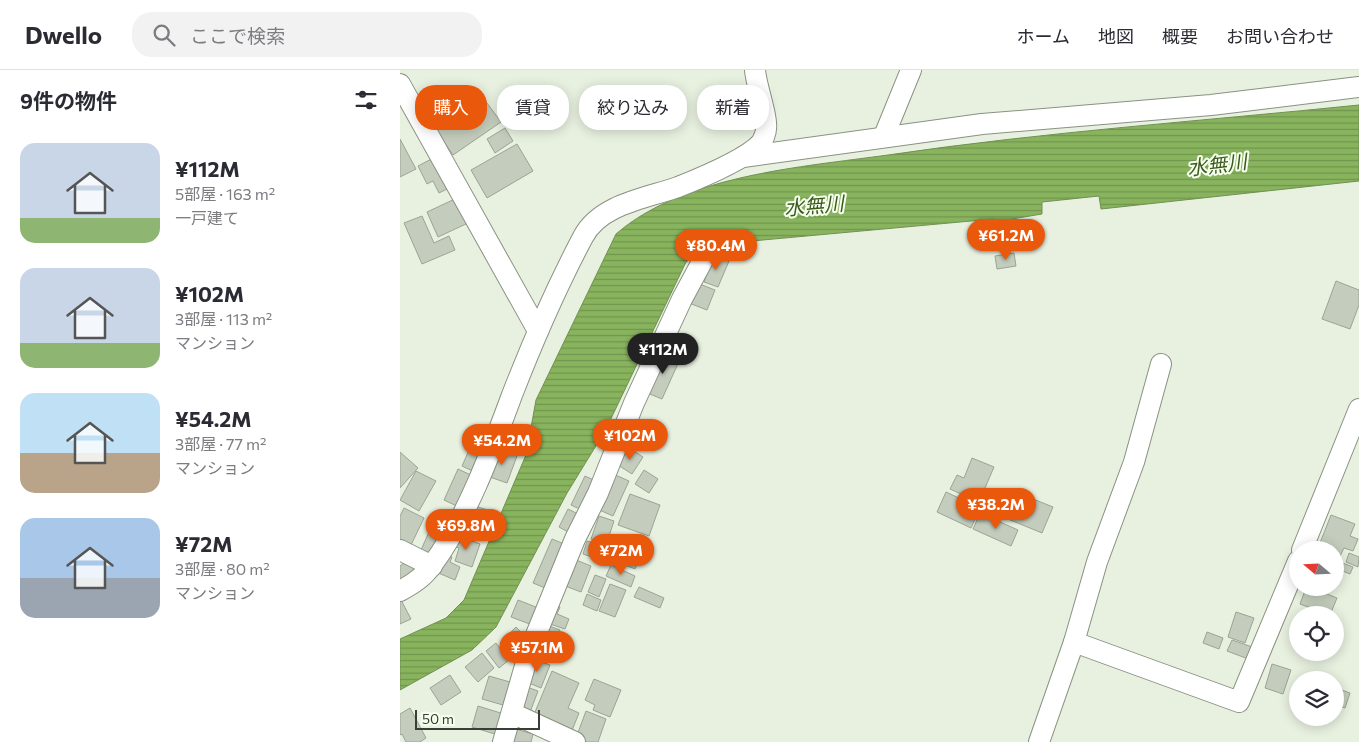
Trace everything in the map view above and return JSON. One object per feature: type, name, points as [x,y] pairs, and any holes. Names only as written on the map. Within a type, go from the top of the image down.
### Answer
[{"type":"street","points":[[400,591],[418,581],[432,566],[453,532],[491,451],[538,331],[566,269],[585,233],[604,215],[621,206],[679,186],[740,158],[762,142],[767,128],[754,70]]},
{"type":"street","points":[[884,136],[911,70]]},
{"type":"street","points":[[400,84],[538,331]]},
{"type":"street","points":[[740,158],[884,136],[982,124],[1211,105],[1359,88]]},
{"type":"street","points":[[503,742],[530,652],[575,538],[598,493],[634,404],[682,299],[704,258]]},
{"type":"street","points":[[1039,742],[1074,642],[1097,562],[1134,462],[1161,364]]},
{"type":"street","points":[[1306,541],[1359,409]]},
{"type":"street","points":[[400,550],[432,566]]},
{"type":"street","points":[[1074,642],[1239,702],[1289,583]]},
{"type":"street","points":[[512,713],[575,742]]},
{"type":"water","name":"水無川","points":[[1359,105],[1359,181],[1101,209],[1099,196],[1042,202],[1042,214],[1000,221],[993,219],[719,244],[706,247],[686,262],[605,431],[567,493],[496,627],[472,650],[400,690],[400,639],[446,618],[464,600],[526,455],[536,400],[616,234],[644,214],[675,198],[709,186],[745,177],[819,164],[1064,133]]},
{"type":"building","points":[[487,103],[497,117],[497,125],[453,155],[437,131],[487,130]]},
{"type":"building","points":[[502,130],[506,130],[513,141],[495,153],[487,139]]},
{"type":"building","points":[[400,139],[416,169],[400,177]]},
{"type":"building","points":[[517,144],[533,171],[487,198],[471,170]]},
{"type":"building","points":[[437,156],[453,186],[439,193],[433,181],[427,184],[418,166]]},
{"type":"building","points":[[457,198],[468,223],[438,237],[427,212]]},
{"type":"building","points":[[422,216],[434,243],[449,236],[455,250],[422,264],[404,223]]},
{"type":"building","points":[[1014,253],[1016,266],[997,269],[995,256]]},
{"type":"building","points":[[714,255],[729,261],[718,287],[704,282]]},
{"type":"building","points":[[1336,281],[1359,290],[1359,305],[1350,329],[1322,319]]},
{"type":"building","points":[[697,283],[715,290],[707,310],[689,303]]},
{"type":"building","points":[[665,350],[681,357],[662,399],[645,392]]},
{"type":"building","points":[[478,430],[493,436],[477,473],[462,466]]},
{"type":"building","points":[[629,448],[643,457],[632,474],[618,465]]},
{"type":"building","points":[[497,449],[517,456],[507,483],[487,476]]},
{"type":"building","points":[[400,452],[418,468],[400,488]]},
{"type":"building","points":[[972,458],[994,467],[979,502],[950,489],[957,475],[964,478]]},
{"type":"building","points":[[458,469],[473,476],[459,507],[444,500]]},
{"type":"building","points":[[644,470],[658,479],[649,493],[635,484]]},
{"type":"building","points":[[416,471],[436,481],[419,511],[400,500]]},
{"type":"building","points":[[611,473],[629,481],[613,516],[595,508]]},
{"type":"building","points":[[585,476],[598,482],[584,511],[571,505]]},
{"type":"building","points":[[1013,491],[1053,507],[1042,533],[1003,517]]},
{"type":"building","points":[[946,492],[980,508],[971,528],[937,512]]},
{"type":"building","points":[[630,494],[660,505],[649,536],[618,525]]},
{"type":"building","points":[[472,505],[497,513],[491,530],[466,522]]},
{"type":"building","points":[[404,508],[424,518],[411,545],[400,540],[400,516]]},
{"type":"building","points":[[568,509],[580,515],[570,533],[559,527]]},
{"type":"building","points":[[980,513],[1018,530],[1011,546],[973,529]]},
{"type":"building","points":[[1331,515],[1355,524],[1350,536],[1358,539],[1353,551],[1344,548],[1344,541],[1321,541]]},
{"type":"building","points":[[599,516],[614,521],[606,545],[591,539]]},
{"type":"building","points":[[433,523],[447,529],[434,556],[421,550]]},
{"type":"building","points":[[457,535],[480,544],[472,567],[455,561],[459,548],[453,546]]},
{"type":"building","points":[[618,535],[644,547],[635,569],[608,558]]},
{"type":"building","points":[[552,539],[569,546],[550,590],[533,583]]},
{"type":"building","points":[[587,541],[605,546],[601,560],[583,554]]},
{"type":"building","points":[[444,553],[452,557],[450,562],[460,567],[455,580],[436,572]]},
{"type":"building","points":[[1349,553],[1359,557],[1358,567],[1346,562]]},
{"type":"building","points":[[412,558],[421,572],[400,585],[400,566]]},
{"type":"building","points":[[571,558],[591,566],[581,592],[560,584]]},
{"type":"building","points":[[1344,564],[1353,567],[1350,574],[1344,572]]},
{"type":"building","points":[[611,565],[635,576],[631,587],[606,576]]},
{"type":"building","points":[[595,575],[606,579],[599,597],[588,592]]},
{"type":"building","points":[[610,584],[626,590],[615,617],[599,611]]},
{"type":"building","points":[[639,587],[664,598],[660,608],[634,597]]},
{"type":"building","points":[[587,594],[601,600],[597,611],[583,605]]},
{"type":"building","points":[[1303,596],[1332,596],[1337,598],[1334,606],[1305,606],[1300,604]]},
{"type":"building","points":[[400,598],[411,619],[400,624]]},
{"type":"building","points":[[518,600],[541,609],[535,626],[511,617]]},
{"type":"building","points":[[551,604],[560,607],[557,614],[569,619],[565,629],[544,622]]},
{"type":"building","points":[[1236,612],[1254,618],[1245,643],[1228,637]]},
{"type":"building","points":[[544,624],[560,630],[549,661],[535,656]]},
{"type":"building","points":[[516,627],[527,639],[511,654],[500,643]]},
{"type":"building","points":[[1207,632],[1223,638],[1219,649],[1203,643]]},
{"type":"building","points":[[1232,640],[1255,648],[1251,660],[1227,651]]},
{"type":"building","points":[[496,643],[509,660],[499,668],[486,651]]},
{"type":"building","points":[[482,653],[494,668],[478,682],[465,667]]},
{"type":"building","points":[[533,659],[550,665],[541,688],[524,681]]},
{"type":"building","points":[[1272,664],[1291,670],[1289,671],[1283,694],[1265,688]]},
{"type":"building","points":[[552,671],[579,683],[568,708],[579,713],[571,733],[533,717]]},
{"type":"building","points":[[450,675],[461,692],[441,705],[430,688]]},
{"type":"building","points":[[489,676],[510,682],[503,705],[482,699]]},
{"type":"building","points":[[594,679],[621,690],[610,717],[593,710],[595,705],[585,700]]},
{"type":"building","points":[[524,686],[538,691],[529,715],[515,709]]},
{"type":"building","points":[[1344,691],[1350,693],[1344,708]]},
{"type":"building","points":[[478,706],[504,714],[498,735],[472,727]]},
{"type":"building","points":[[410,708],[426,738],[420,742],[406,742],[402,734],[400,735],[400,714]]},
{"type":"building","points":[[586,711],[606,719],[598,742],[587,742],[576,738]]},
{"type":"building","points":[[512,728],[533,734],[531,742],[508,742]]}]
